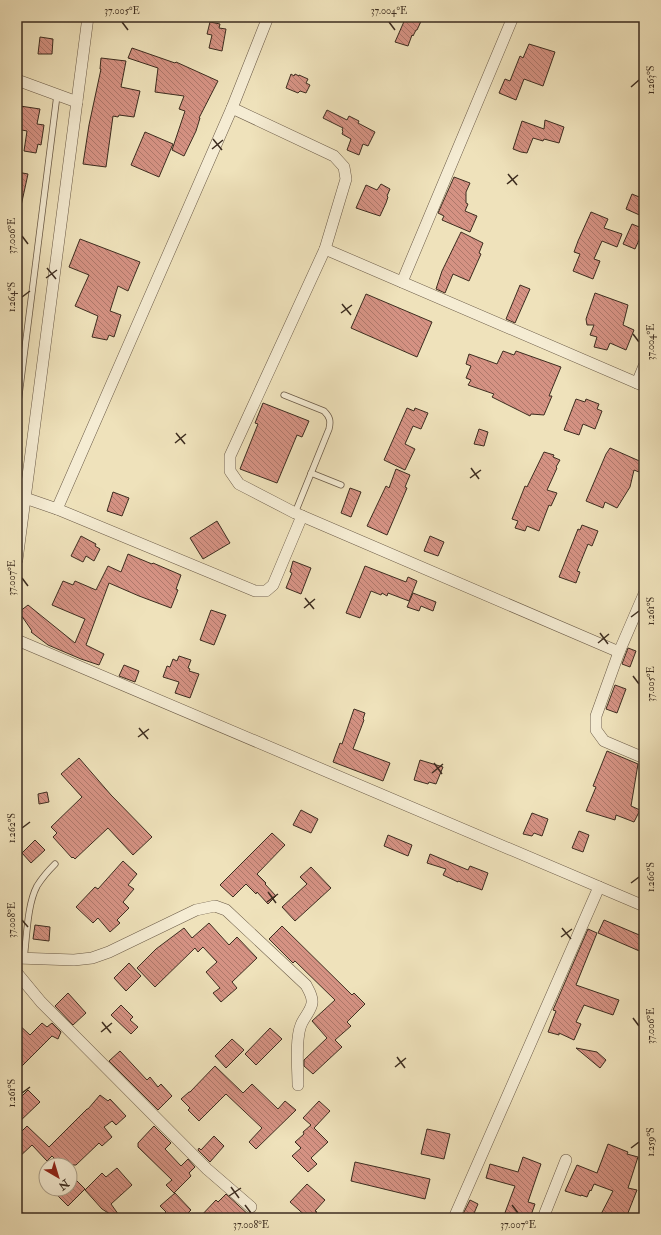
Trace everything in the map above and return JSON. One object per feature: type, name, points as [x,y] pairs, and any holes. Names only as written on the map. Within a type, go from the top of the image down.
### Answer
[{"type":"street","points":[[17,560],[88,17]]},
{"type":"street","points":[[57,509],[232,108],[268,17]]},
{"type":"street","points":[[402,282],[513,17]]},
{"type":"street","points":[[17,80],[77,102]]},
{"type":"street","points":[[232,108],[334,156],[344,167],[346,179],[325,249],[230,456],[230,471],[239,484],[299,515],[619,652]]},
{"type":"street","points":[[325,249],[641,384],[644,366]]},
{"type":"street","points":[[25,498],[57,509],[255,591],[266,591],[273,584],[299,515]]},
{"type":"street","points":[[644,594],[619,652],[596,716],[596,730],[604,741],[644,758]]},
{"type":"street","points":[[17,640],[644,906]]},
{"type":"street","points":[[454,1218],[598,887]]},
{"type":"street","points":[[20,958],[74,960],[92,958],[109,952],[196,910],[215,906],[226,910],[306,986],[311,993],[313,1002],[301,1025],[298,1036],[298,1085]]},
{"type":"street","points":[[17,973],[42,1002],[207,1168],[251,1207]]},
{"type":"street","points":[[543,1218],[566,1160]]},
{"type":"street","points":[[17,1217],[21,1218]]},
{"type":"lane","points":[[17,412],[57,94]]},
{"type":"lane","points":[[284,395],[324,411],[330,420],[329,429],[311,473],[299,515]]},
{"type":"lane","points":[[311,473],[341,485]]},
{"type":"lane","points":[[20,958],[36,888],[55,864]]},
{"type":"building","points":[[406,17],[423,17],[417,30],[413,36],[412,35],[408,46],[395,42]]},
{"type":"building","points":[[210,22],[220,24],[219,28],[226,29],[222,51],[209,48],[212,35],[207,34]]},
{"type":"building","points":[[40,37],[53,39],[52,54],[38,54]]},
{"type":"building","points":[[529,44],[555,52],[543,86],[524,79],[516,100],[499,93],[505,79],[510,81],[520,56],[523,58]]},
{"type":"building","points":[[132,48],[175,63],[176,62],[218,81],[199,118],[196,131],[184,156],[172,150],[185,111],[179,109],[184,96],[155,92],[158,68],[128,58]]},
{"type":"building","points":[[101,58],[126,61],[121,87],[140,91],[134,117],[119,115],[118,117],[113,116],[106,167],[83,164],[89,125],[101,69]]},
{"type":"building","points":[[291,74],[294,76],[295,74],[299,75],[308,79],[306,83],[310,85],[306,93],[300,91],[298,93],[286,88]]},
{"type":"building","points":[[20,106],[40,109],[37,124],[44,125],[41,145],[38,144],[36,153],[24,151],[27,131],[17,129]]},
{"type":"building","points":[[327,110],[347,120],[349,116],[359,121],[358,123],[375,132],[368,146],[363,144],[359,155],[347,150],[351,139],[342,134],[343,128],[323,118]]},
{"type":"building","points":[[545,120],[564,127],[559,143],[533,138],[527,153],[513,149],[522,121],[544,129]]},
{"type":"building","points":[[145,132],[173,144],[159,177],[131,165]]},
{"type":"building","points":[[17,172],[28,174],[21,206],[17,205]]},
{"type":"building","points":[[454,177],[470,183],[466,192],[466,203],[468,204],[465,211],[477,216],[470,232],[442,220],[444,216],[438,213]]},
{"type":"building","points":[[381,184],[390,189],[380,216],[356,208],[366,185],[377,190]]},
{"type":"building","points":[[632,194],[644,199],[644,217],[626,209]]},
{"type":"building","points":[[591,212],[608,219],[604,228],[622,234],[617,247],[602,241],[594,259],[600,261],[593,279],[573,271],[580,254],[574,252]]},
{"type":"building","points":[[632,224],[644,229],[635,249],[623,244]]},
{"type":"building","points":[[461,232],[483,243],[479,253],[481,254],[469,281],[453,274],[445,293],[436,289],[442,271]]},
{"type":"building","points":[[80,239],[140,262],[128,291],[118,286],[110,311],[121,315],[114,337],[109,335],[107,340],[92,337],[98,316],[75,306],[89,275],[69,267]]},
{"type":"building","points":[[520,285],[530,289],[515,323],[506,319]]},
{"type":"building","points":[[595,293],[628,305],[623,325],[634,330],[626,350],[610,343],[607,350],[594,347],[597,337],[590,335],[594,325],[587,325],[586,319]]},
{"type":"building","points":[[366,294],[432,322],[417,357],[351,328]]},
{"type":"building","points":[[503,351],[514,355],[516,351],[561,367],[549,396],[552,396],[544,415],[531,414],[530,416],[492,397],[494,394],[468,385],[471,380],[466,378],[471,366],[466,364],[469,354],[497,364]]},
{"type":"building","points":[[576,399],[585,402],[586,399],[599,404],[597,409],[602,411],[595,429],[583,424],[579,435],[564,430]]},
{"type":"building","points":[[263,403],[309,421],[302,437],[297,435],[277,483],[240,469],[258,424],[255,423]]},
{"type":"building","points":[[407,408],[414,411],[415,408],[428,413],[421,429],[413,426],[405,444],[415,449],[405,470],[384,460]]},
{"type":"building","points":[[479,429],[488,432],[484,446],[474,444]]},
{"type":"building","points":[[610,448],[644,463],[644,474],[634,470],[630,487],[617,508],[605,502],[603,508],[586,501]]},
{"type":"building","points":[[544,452],[554,455],[553,457],[560,460],[547,490],[557,493],[551,506],[549,505],[539,531],[527,526],[525,531],[515,528],[518,521],[512,519],[525,486],[527,487]]},
{"type":"building","points":[[396,469],[410,475],[405,487],[407,488],[387,535],[367,526],[386,486],[389,488]]},
{"type":"building","points":[[350,488],[361,492],[351,517],[341,513]]},
{"type":"building","points":[[113,492],[129,498],[122,516],[107,511]]},
{"type":"building","points":[[217,521],[230,543],[203,559],[190,538]]},
{"type":"building","points":[[582,525],[598,531],[592,546],[588,544],[577,571],[580,572],[576,583],[559,577],[578,529],[580,530]]},
{"type":"building","points":[[81,536],[96,544],[95,546],[100,549],[94,561],[86,556],[83,562],[71,556]]},
{"type":"building","points":[[430,536],[444,542],[438,556],[424,551]]},
{"type":"building","points":[[128,554],[181,575],[176,589],[178,590],[171,608],[109,583],[86,645],[104,654],[99,665],[48,645],[31,632],[32,631],[19,612],[28,605],[75,643],[85,619],[52,605],[63,581],[73,585],[75,581],[96,590],[108,566],[121,572]]},
{"type":"building","points":[[293,561],[311,568],[301,594],[286,588],[292,573],[290,572]]},
{"type":"building","points":[[365,566],[406,582],[408,577],[417,581],[409,601],[388,593],[387,596],[382,593],[381,595],[371,591],[360,618],[346,613]]},
{"type":"building","points":[[413,593],[436,602],[433,611],[421,606],[419,611],[407,607]]},
{"type":"building","points":[[211,610],[226,615],[214,645],[200,640]]},
{"type":"building","points":[[628,648],[636,651],[630,667],[622,664]]},
{"type":"building","points":[[179,656],[191,660],[188,668],[190,669],[189,671],[199,674],[190,698],[175,693],[179,682],[163,677],[167,666],[170,667],[173,659],[177,661]]},
{"type":"building","points":[[124,665],[139,671],[135,682],[119,676]]},
{"type":"building","points":[[615,685],[626,689],[617,713],[606,709]]},
{"type":"building","points":[[354,709],[365,713],[364,720],[353,749],[390,763],[383,781],[333,762],[340,743],[342,744]]},
{"type":"building","points":[[607,751],[638,764],[631,806],[640,810],[634,822],[616,815],[615,820],[586,811],[596,787],[593,786]]},
{"type":"building","points":[[79,758],[111,795],[152,837],[133,855],[108,828],[75,859],[73,857],[72,858],[53,837],[57,833],[51,827],[82,797],[61,774]]},
{"type":"building","points":[[420,760],[443,767],[436,784],[429,782],[428,784],[414,780]]},
{"type":"building","points":[[47,792],[49,802],[39,804],[38,794]]},
{"type":"building","points":[[301,810],[318,819],[311,833],[293,825]]},
{"type":"building","points":[[532,813],[548,819],[542,836],[534,833],[532,836],[523,834]]},
{"type":"building","points":[[579,831],[589,835],[583,852],[572,848]]},
{"type":"building","points":[[272,833],[285,845],[257,874],[276,896],[268,904],[257,892],[256,894],[246,884],[233,897],[220,885]]},
{"type":"building","points":[[388,835],[412,845],[408,856],[384,846]]},
{"type":"building","points":[[35,840],[45,850],[31,863],[22,853]]},
{"type":"building","points":[[430,854],[468,870],[470,866],[488,873],[482,890],[443,875],[446,869],[427,863]]},
{"type":"building","points":[[123,861],[137,874],[128,885],[134,889],[123,902],[129,908],[117,920],[120,923],[110,932],[98,918],[93,923],[76,907],[95,887],[98,889]]},
{"type":"building","points":[[311,867],[331,888],[295,921],[282,907],[307,884],[300,877]]},
{"type":"building","points":[[604,920],[644,937],[644,953],[598,933]]},
{"type":"building","points":[[209,923],[229,945],[237,937],[257,958],[232,982],[237,988],[221,1002],[213,993],[220,988],[206,972],[217,962],[203,947],[198,952],[195,948],[155,987],[137,968],[156,949],[184,928],[192,938]]},
{"type":"building","points":[[35,925],[50,927],[49,941],[33,939]]},
{"type":"building","points":[[282,926],[352,995],[354,993],[365,1004],[347,1022],[351,1026],[335,1040],[342,1047],[313,1074],[304,1066],[304,1060],[327,1038],[312,1021],[335,1000],[295,961],[293,963],[269,939]]},
{"type":"building","points":[[588,929],[597,933],[576,985],[619,1000],[613,1015],[584,1005],[576,1022],[581,1024],[574,1040],[559,1033],[559,1035],[548,1032],[556,1011],[553,1010]]},
{"type":"building","points":[[129,963],[141,976],[126,991],[114,978]]},
{"type":"building","points":[[68,993],[86,1013],[73,1025],[55,1006]]},
{"type":"building","points":[[121,1005],[133,1017],[130,1020],[138,1027],[131,1034],[111,1015]]},
{"type":"building","points":[[17,1023],[30,1035],[42,1023],[47,1027],[52,1023],[61,1032],[58,1039],[52,1036],[17,1071]]},
{"type":"building","points":[[270,1028],[282,1039],[256,1065],[245,1054]]},
{"type":"building","points":[[232,1039],[244,1050],[226,1068],[215,1056]]},
{"type":"building","points":[[576,1048],[597,1052],[606,1060],[600,1068]]},
{"type":"building","points":[[120,1051],[147,1080],[150,1077],[158,1087],[161,1084],[172,1096],[158,1110],[109,1061]]},
{"type":"building","points":[[215,1066],[243,1093],[252,1084],[278,1109],[285,1101],[296,1110],[256,1149],[249,1142],[262,1128],[226,1094],[199,1121],[188,1110],[190,1108],[181,1099],[190,1092]]},
{"type":"building","points":[[28,1090],[40,1102],[17,1124],[17,1101]]},
{"type":"building","points":[[100,1095],[108,1101],[110,1099],[126,1116],[116,1125],[112,1121],[104,1127],[112,1137],[102,1146],[99,1143],[78,1163],[78,1157],[43,1157],[32,1145],[17,1159],[17,1136],[27,1126],[49,1147],[88,1109]]},
{"type":"building","points":[[319,1101],[330,1111],[314,1128],[328,1142],[311,1158],[317,1164],[308,1172],[292,1156],[301,1148],[295,1142],[311,1125],[303,1118]]},
{"type":"building","points":[[154,1126],[171,1143],[165,1149],[181,1166],[188,1159],[195,1167],[189,1173],[191,1176],[174,1193],[166,1185],[172,1180],[138,1147],[138,1143]]},
{"type":"building","points":[[427,1129],[450,1134],[444,1159],[421,1154]]},
{"type":"building","points":[[214,1136],[224,1146],[210,1162],[198,1150],[199,1148],[201,1150]]},
{"type":"building","points":[[608,1144],[628,1152],[627,1154],[638,1157],[628,1188],[637,1190],[626,1218],[599,1218],[613,1191],[594,1184],[587,1197],[565,1191],[577,1165],[597,1173]]},
{"type":"building","points":[[523,1157],[541,1164],[528,1202],[535,1204],[530,1218],[503,1218],[515,1186],[486,1178],[490,1164],[518,1172]]},
{"type":"building","points":[[355,1162],[430,1179],[425,1199],[351,1181]]},
{"type":"building","points":[[117,1168],[132,1185],[111,1204],[121,1218],[116,1218],[102,1209],[85,1190],[102,1173],[106,1177]]},
{"type":"building","points":[[78,1182],[85,1189],[78,1196]]},
{"type":"building","points":[[307,1184],[325,1200],[311,1218],[308,1218],[290,1202]]},
{"type":"building","points":[[175,1193],[191,1210],[183,1218],[160,1218],[166,1212],[160,1206]]},
{"type":"building","points":[[226,1194],[252,1218],[199,1218],[216,1200],[218,1202]]},
{"type":"building","points":[[59,1197],[77,1197],[68,1206]]},
{"type":"building","points":[[470,1200],[478,1204],[472,1218],[466,1218],[462,1216]]}]
